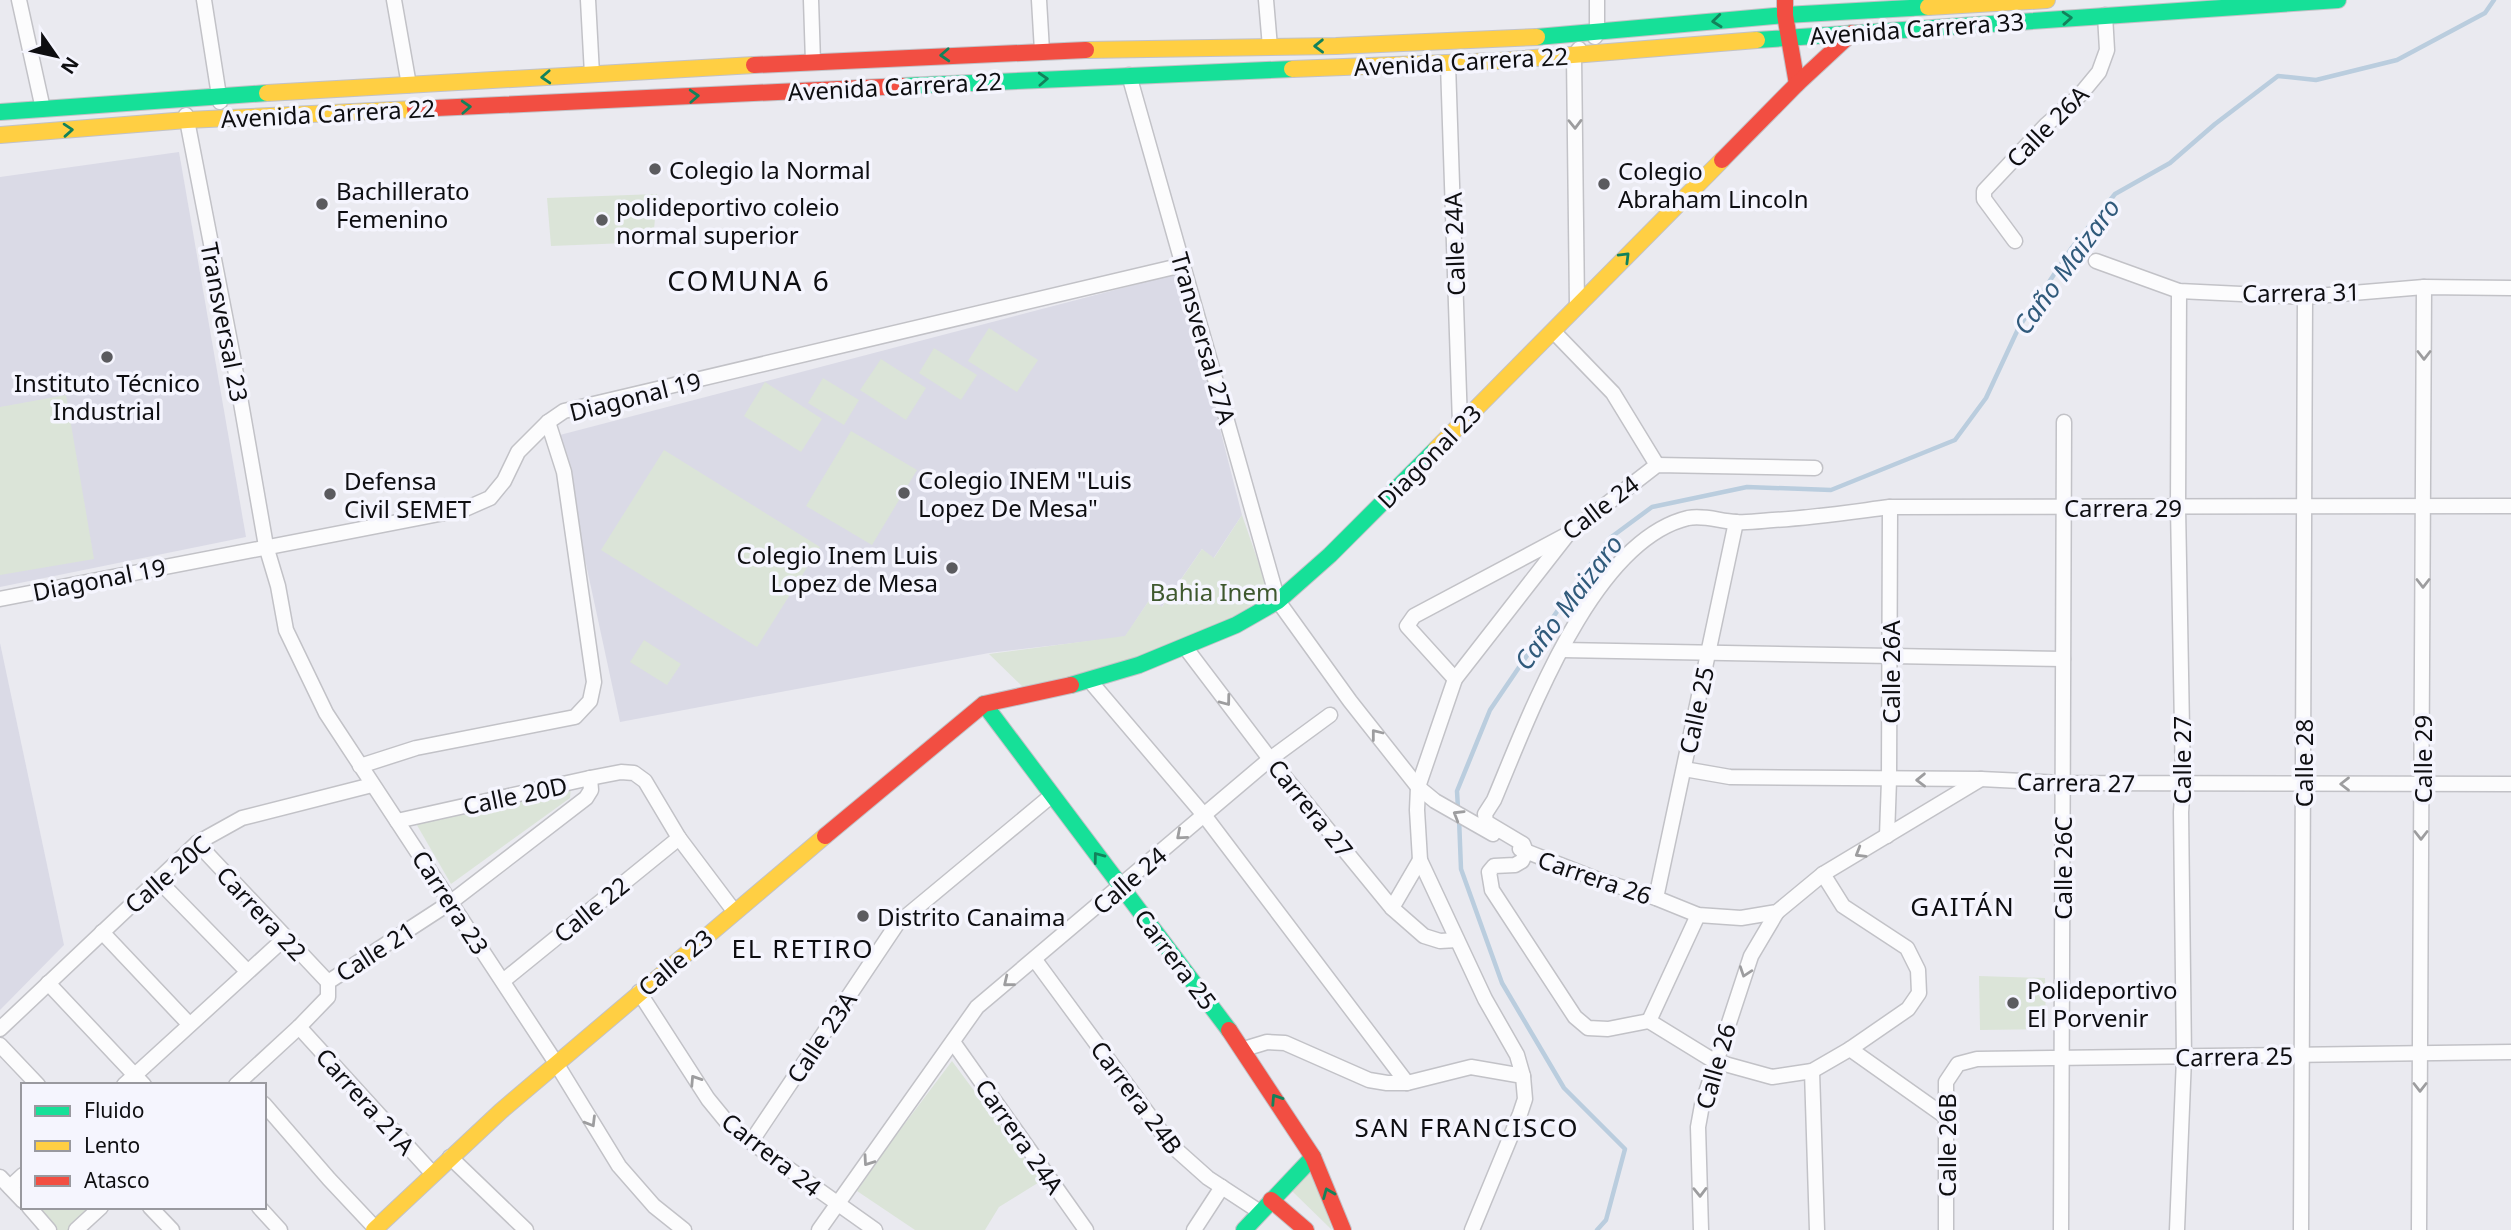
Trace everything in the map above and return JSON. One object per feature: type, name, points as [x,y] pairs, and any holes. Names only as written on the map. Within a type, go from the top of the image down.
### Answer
[{"type":"main road","name":"Avenida Carrera 33","points":[[1785,7],[2047,0]]},
{"type":"main road","name":"Avenida Carrera 33","points":[[1789,37],[2338,0]]},
{"type":"main road","name":"Avenida Carrera 22","points":[[0,111],[813,62],[1042,51],[1402,44],[1597,33],[1785,7]]},
{"type":"main road","points":[[1785,7],[1797,84]]},
{"type":"main road","name":"Diagonal 23","points":[[984,704],[1090,681],[1139,665],[1236,625],[1278,601],[1330,555],[1797,84],[1852,33]]},
{"type":"main road","name":"Avenida Carrera 22","points":[[0,135],[187,120],[1129,75],[1448,64],[1789,37]]},
{"type":"main road","name":"Carrera 25","points":[[984,704],[1244,1049],[1313,1157],[1343,1230]]},
{"type":"main road","name":"Calle 23","points":[[376,1230],[450,1157],[556,1063],[984,704]]},
{"type":"main road","points":[[1244,1230],[1313,1157]]},
{"type":"main road","name":"Carrera 24B","points":[[1266,1206],[1306,1230]]},
{"type":"street","points":[[19,0],[43,109]]},
{"type":"street","points":[[204,0],[220,96],[221,119]]},
{"type":"street","points":[[394,0],[409,85]]},
{"type":"street","points":[[588,0],[592,74]]},
{"type":"street","points":[[811,0],[813,62]]},
{"type":"street","points":[[1039,0],[1042,51]]},
{"type":"street","points":[[1266,0],[1270,47]]},
{"type":"street","points":[[1577,306],[1574,56],[1597,33],[1597,0]]},
{"type":"street","name":"Calle 26A","points":[[2015,241],[1983,199],[1984,191],[2046,125],[2080,96],[2099,72],[2107,50],[2105,15]]},
{"type":"street","name":"Calle 24A","points":[[1448,64],[1460,424]]},
{"type":"street","name":"Transversal 27A","points":[[1129,75],[1278,601]]},
{"type":"street","name":"Transversal 23","points":[[184,99],[233,357],[265,546]]},
{"type":"street","name":"Carrera 31","points":[[2096,261],[2179,291],[2305,297],[2424,287],[2511,288]]},
{"type":"street","name":"Diagonal 19","points":[[0,599],[465,509],[490,498],[504,481],[518,452],[548,422],[564,411],[1183,265]]},
{"type":"street","name":"Calle 29","points":[[2419,1230],[2424,287]]},
{"type":"street","name":"Calle 27","points":[[2177,1230],[2184,1058],[2178,507],[2179,291]]},
{"type":"street","name":"Calle 28","points":[[2301,1230],[2305,297]]},
{"type":"street","points":[[1554,332],[1613,393],[1657,465]]},
{"type":"street","points":[[360,766],[416,748],[575,717],[590,701],[594,681],[564,472],[548,422]]},
{"type":"street","name":"Calle 26C","points":[[2061,1230],[2064,422]]},
{"type":"street","name":"Calle 24","points":[[1455,679],[1407,626],[1414,616],[1568,534],[1657,465],[1815,468]]},
{"type":"street","name":"Carrera 29","points":[[1736,522],[1807,518],[1890,507],[2511,506]]},
{"type":"street","name":"Calle 26A","points":[[1887,836],[1890,507]]},
{"type":"street","points":[[1736,522],[1706,517],[1690,518],[1665,526],[1618,564],[1598,589],[1540,690],[1494,800],[1485,814],[1486,822],[1523,844],[1526,852],[1522,861],[1515,865],[1494,866],[1489,872],[1492,890],[1575,1017],[1588,1028],[1608,1029],[1649,1021],[1714,1061],[1772,1077],[1812,1071],[1850,1049],[1908,1009],[1919,993],[1918,970],[1907,948],[1843,906],[1824,874]]},
{"type":"street","name":"Calle 25","points":[[1656,898],[1736,522]]},
{"type":"street","points":[[1472,1230],[1525,1099],[1517,1055],[1485,999],[1420,860],[1418,787],[1455,679],[1568,534]]},
{"type":"street","name":"Carrera 23","points":[[265,546],[278,586],[286,630],[326,713],[556,1063],[609,1151],[630,1180],[654,1206],[684,1230]]},
{"type":"street","name":"Carrera 26","points":[[1278,601],[1350,701],[1418,787],[1435,801],[1526,852],[1698,915],[1741,918],[1777,912],[1824,874],[1981,779]]},
{"type":"street","name":"Carrera 27","points":[[1185,647],[1270,759],[1392,908],[1424,936],[1440,941],[1457,940]]},
{"type":"street","points":[[1562,650],[2063,659]]},
{"type":"street","points":[[1090,681],[1204,816],[1407,1083]]},
{"type":"street","name":"Calle 24","points":[[819,1230],[977,1007],[1270,759],[1331,715]]},
{"type":"street","name":"Carrera 27","points":[[1684,769],[1730,777],[1889,780],[1981,779],[2183,784],[2511,784]]},
{"type":"street","name":"Calle 20D","points":[[397,821],[621,772],[634,773],[645,781],[679,838]]},
{"type":"street","name":"Calle 21","points":[[242,1083],[328,997],[328,982],[451,901],[586,798],[591,790],[590,778]]},
{"type":"street","name":"Calle 20C","points":[[0,1029],[197,843],[242,818],[372,785]]},
{"type":"street","name":"Calle 23A","points":[[751,1142],[897,924],[1051,796]]},
{"type":"street","points":[[679,838],[734,911]]},
{"type":"street","name":"Calle 22","points":[[503,981],[679,838]]},
{"type":"street","name":"Carrera 22","points":[[197,843],[284,939],[328,982]]},
{"type":"street","points":[[1392,908],[1420,860]]},
{"type":"street","points":[[158,880],[247,971]]},
{"type":"street","name":"Calle 26","points":[[1701,1230],[1698,1128],[1702,1105],[1714,1061],[1751,956],[1777,912]]},
{"type":"street","points":[[1649,1021],[1698,915]]},
{"type":"street","points":[[102,932],[189,1024]]},
{"type":"street","points":[[48,983],[135,1082],[189,1024],[284,939]]},
{"type":"street","name":"Carrera 24B","points":[[1035,960],[1171,1145],[1195,1168],[1222,1187],[1266,1206]]},
{"type":"street","name":"Carrera 24","points":[[639,992],[712,1105],[726,1121],[874,1230]]},
{"type":"street","name":"Carrera 21A","points":[[299,1027],[433,1174]]},
{"type":"street","name":"Carrera 24A","points":[[953,1042],[1086,1230]]},
{"type":"street","points":[[1244,1049],[1267,1042],[1285,1043],[1368,1080],[1407,1083],[1471,1067],[1522,1076]]},
{"type":"street","points":[[0,1045],[36,1083]]},
{"type":"street","points":[[1850,1049],[1946,1117]]},
{"type":"street","name":"Carrera 25","points":[[1958,1064],[1977,1059],[2511,1052]]},
{"type":"street","name":"Calle 26B","points":[[1946,1230],[1946,1082],[1958,1064]]},
{"type":"street","points":[[1812,1071],[1817,1230]]},
{"type":"street","points":[[266,1106],[376,1230]]},
{"type":"street","points":[[450,1157],[526,1230]]},
{"type":"street","points":[[5,1182],[21,1199]]},
{"type":"street","points":[[1194,1230],[1222,1187]]},
{"type":"street","points":[[31,1209],[49,1230]]},
{"type":"street","points":[[76,1230],[99,1209]]},
{"type":"street","points":[[152,1209],[172,1230]]},
{"type":"street","points":[[261,1209],[280,1230]]},
{"type":"shaded area","name":"Instituto Técnico Industrial","points":[[179,152],[246,537],[0,587],[0,177]]},
{"type":"shaded area","name":"Colegio INEM \"Luis Lopez De Mesa\"","points":[[1180,273],[1242,515],[1213,559],[1202,549],[1161,608],[1150,599],[1125,637],[989,653],[620,722],[566,471],[556,436]]},
{"type":"shaded area","points":[[0,643],[64,945],[0,1010]]},
{"type":"green space","name":"polideportivo coleio normal superior","points":[[657,194],[653,242],[551,246],[547,198]]},
{"type":"green space","points":[[989,328],[1038,360],[1017,392],[968,361]]},
{"type":"green space","points":[[934,348],[977,375],[961,400],[919,373]]},
{"type":"green space","points":[[881,359],[926,388],[906,420],[860,390]]},
{"type":"green space","points":[[823,378],[859,400],[844,425],[808,403]]},
{"type":"green space","points":[[765,382],[822,419],[801,452],[744,416]]},
{"type":"green space","points":[[66,395],[94,559],[0,575],[0,407]]},
{"type":"green space","points":[[851,431],[917,470],[872,545],[806,506]]},
{"type":"green space","points":[[664,450],[820,547],[757,647],[601,550]]},
{"type":"green space","name":"Bahia Inem","points":[[1242,515],[1269,593],[1234,617],[1136,660],[1024,688],[989,654],[1125,636],[1150,599],[1162,607],[1202,549],[1214,558]]},
{"type":"green space","points":[[644,640],[681,664],[667,685],[630,662]]},
{"type":"green space","points":[[571,787],[570,798],[451,884],[414,820]]},
{"type":"green space","name":"Polideportivo El Porvenir","points":[[1979,976],[2045,978],[2046,1029],[1980,1030]]},
{"type":"green space","points":[[952,1061],[1041,1181],[999,1207],[985,1230],[915,1230],[857,1191]]},
{"type":"green space","points":[[1313,1167],[1332,1230],[1291,1190]]},
{"type":"green space","points":[[33,1209],[94,1209],[72,1230],[52,1230]]},
{"type":"waterway","name":"Caño Maizaro","points":[[1458,809],[1457,791],[1490,710],[1610,538],[1652,507],[1747,487],[1831,490],[1955,440],[1986,398],[2019,327],[2071,249],[2115,194],[2170,163],[2215,124],[2278,76],[2316,80],[2397,60],[2485,13],[2494,0]]},
{"type":"waterway","name":"Caño Maizaro","points":[[1459,818],[1461,869],[1502,983],[1564,1088],[1625,1149],[1606,1220],[1597,1230]]},
{"type":"traffic: fast","points":[[1757,40],[2338,0]]},
{"type":"traffic: fast","points":[[1537,37],[1785,15],[1928,7]]},
{"type":"traffic: fast","points":[[903,86],[1292,69]]},
{"type":"traffic: fast","points":[[0,112],[267,93]]},
{"type":"traffic: fast","points":[[1071,685],[1139,665],[1236,625],[1278,601],[1330,555],[1436,449]]},
{"type":"traffic: fast","points":[[984,704],[1229,1030]]},
{"type":"traffic: fast","points":[[1244,1230],[1313,1157]]},
{"type":"traffic: slow","points":[[1928,7],[2047,0]]},
{"type":"traffic: slow","points":[[1086,50],[1336,46],[1537,37]]},
{"type":"traffic: slow","points":[[1292,69],[1498,61],[1757,40]]},
{"type":"traffic: slow","points":[[267,93],[754,65]]},
{"type":"traffic: slow","points":[[0,135],[187,120],[415,109]]},
{"type":"traffic: slow","points":[[1436,449],[1722,160]]},
{"type":"traffic: slow","points":[[374,1230],[501,1111],[825,836]]},
{"type":"traffic: jam","points":[[1785,0],[1785,15],[1797,84]]},
{"type":"traffic: jam","points":[[1722,160],[1852,33]]},
{"type":"traffic: jam","points":[[754,65],[1086,50]]},
{"type":"traffic: jam","points":[[415,109],[903,86]]},
{"type":"traffic: jam","points":[[825,836],[984,704],[1071,685]]},
{"type":"traffic: jam","points":[[1229,1030],[1313,1157],[1343,1230]]},
{"type":"traffic: jam","points":[[1271,1200],[1306,1230]]},
{"type":"place","name":"Colegio la Normal","points":[[655,169]]},
{"type":"place","name":"Colegio Abraham Lincoln","points":[[1604,184]]},
{"type":"place","name":"Bachillerato Femenino","points":[[322,204]]},
{"type":"place","name":"polideportivo coleio normal superior","points":[[602,220]]},
{"type":"place","name":"Instituto Técnico Industrial","points":[[107,357]]},
{"type":"place","name":"Colegio INEM \"Luis Lopez De Mesa\"","points":[[904,493]]},
{"type":"place","name":"Defensa Civil SEMET","points":[[330,494]]},
{"type":"place","name":"Colegio Inem Luis Lopez de Mesa","points":[[952,568]]},
{"type":"place","name":"Distrito Canaima","points":[[863,916]]},
{"type":"place","name":"Polideportivo El Porvenir","points":[[2013,1003]]},
{"type":"district","name":"COMUNA 6","points":[[749,280]]},
{"type":"district","name":"GAITÁN","points":[[1963,906]]},
{"type":"district","name":"EL RETIRO","points":[[803,948]]},
{"type":"district","name":"SAN FRANCISCO","points":[[1467,1127]]}]
